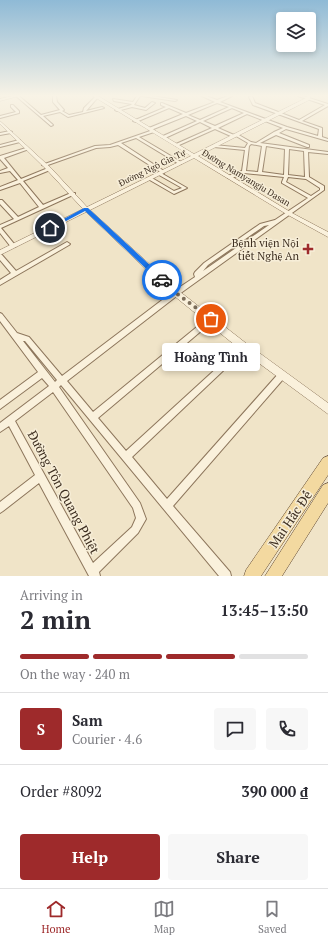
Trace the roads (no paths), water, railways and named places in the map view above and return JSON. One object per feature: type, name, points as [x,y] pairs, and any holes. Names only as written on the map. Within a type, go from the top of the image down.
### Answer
[{"type":"main road","name":"Mai Hắc Đế","points":[[252,576],[328,462]]},
{"type":"main road","name":"Mai Hắc Đế","points":[[273,576],[328,490]]},
{"type":"main road","points":[[286,525],[298,537]]},
{"type":"street","name":"Đường Namyangju Dasan","points":[[138,123],[328,235]]},
{"type":"street","points":[[0,189],[46,167],[97,147],[118,143],[137,137],[168,123]]},
{"type":"street","points":[[164,137],[196,123]]},
{"type":"street","points":[[204,123],[249,141],[250,143],[287,148],[307,148]]},
{"type":"street","points":[[177,145],[226,123]]},
{"type":"street","name":"Đường Ngô Gia Tự","points":[[0,253],[260,123]]},
{"type":"street","points":[[273,123],[328,140]]},
{"type":"street","points":[[307,123],[320,128],[320,138]]},
{"type":"street","points":[[1,124],[46,167],[86,209],[176,293],[211,319],[244,347],[328,409]]},
{"type":"street","points":[[256,144],[286,128]]},
{"type":"street","points":[[0,134],[10,132]]},
{"type":"street","points":[[276,133],[307,148],[328,153]]},
{"type":"street","points":[[137,137],[180,163]]},
{"type":"street","points":[[0,146],[19,141]]},
{"type":"street","points":[[118,143],[185,188],[174,193],[150,178]]},
{"type":"street","points":[[244,172],[246,149],[250,143]]},
{"type":"street","points":[[260,174],[264,145]]},
{"type":"street","points":[[214,146],[246,149]]},
{"type":"street","points":[[287,148],[286,176],[284,182],[311,198]]},
{"type":"street","points":[[307,148],[307,178]]},
{"type":"street","points":[[27,149],[1,158],[42,207]]},
{"type":"street","points":[[0,172],[11,169]]},
{"type":"street","points":[[3,423],[58,384],[176,293],[322,190],[322,187],[307,178],[244,172],[230,177]]},
{"type":"street","points":[[13,246],[0,229],[42,207],[73,194]]},
{"type":"street","points":[[0,201],[17,219]]},
{"type":"street","points":[[198,278],[196,274],[199,270],[246,232],[262,225],[276,222]]},
{"type":"street","points":[[246,232],[254,238]]},
{"type":"street","points":[[0,283],[67,244]]},
{"type":"street","points":[[0,256],[15,274]]},
{"type":"street","points":[[0,316],[43,373],[58,384],[93,417],[226,576]]},
{"type":"street","points":[[93,417],[211,319]]},
{"type":"street","points":[[14,335],[27,339],[58,384],[136,506],[140,519],[135,530],[94,574]]},
{"type":"street","points":[[126,457],[244,347]]},
{"type":"street","points":[[0,405],[43,373]]},
{"type":"street","points":[[167,506],[282,375]]},
{"type":"street","name":"Đường Tôn Quang Phiệt","points":[[3,423],[41,476],[94,574]]},
{"type":"street","points":[[0,508],[41,476]]},
{"type":"place","name":"Bệnh viện Nội tiết Nghệ An","points":[[308,249]]},
{"type":"place","name":"Hoàng Tình","points":[[211,319]]}]
